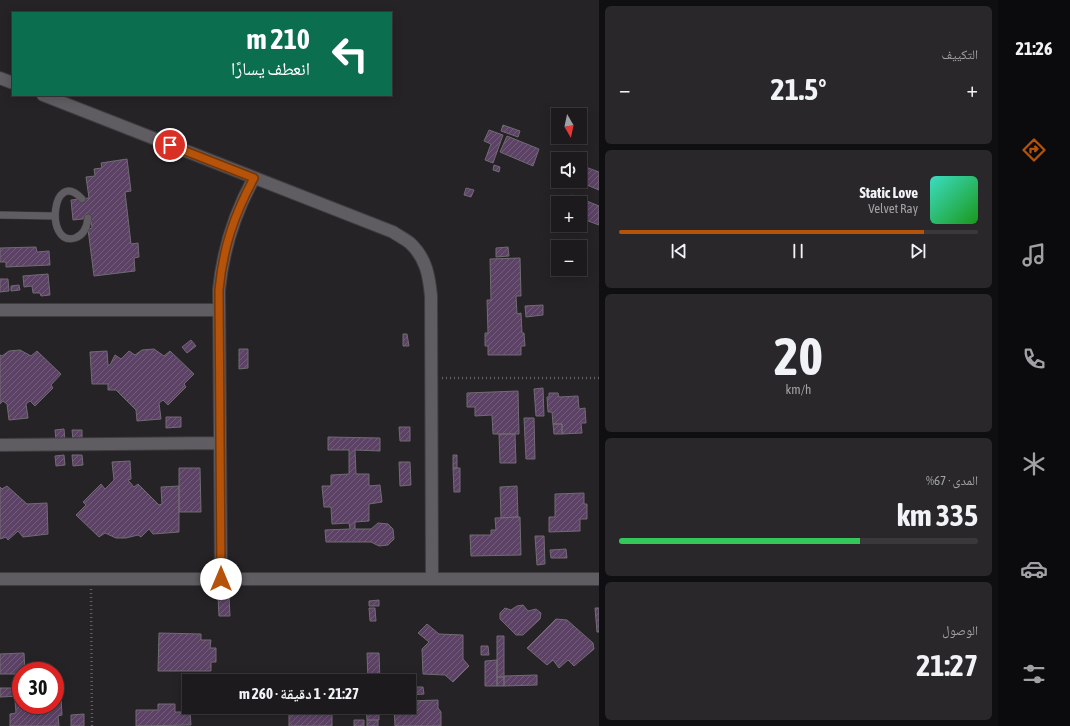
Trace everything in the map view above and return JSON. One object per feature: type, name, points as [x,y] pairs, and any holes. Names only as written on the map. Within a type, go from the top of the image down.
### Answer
[{"type":"street","points":[[0,78],[12,83]]},
{"type":"street","points":[[46,96],[393,232],[410,243],[422,258],[429,276],[431,296],[432,579]]},
{"type":"street","points":[[221,579],[219,310],[221,271],[228,238],[236,213],[254,178]]},
{"type":"street","points":[[0,310],[219,310]]},
{"type":"street","points":[[0,445],[220,443]]},
{"type":"street","points":[[0,579],[599,579]]},
{"type":"lane","points":[[82,198],[74,191],[67,191],[61,194],[55,216],[59,231],[64,237],[71,239],[79,237],[84,232],[88,218]]},
{"type":"lane","points":[[0,215],[55,216]]},
{"type":"path","points":[[431,378],[599,378]]},
{"type":"path","points":[[90,579],[92,726]]},
{"type":"building","points":[[503,125],[520,131],[518,137],[501,131]]},
{"type":"building","points":[[489,130],[503,135],[493,163],[485,160],[491,144],[484,141]]},
{"type":"building","points":[[507,136],[539,149],[533,166],[500,152]]},
{"type":"building","points":[[127,159],[131,191],[125,192],[131,244],[138,243],[139,257],[134,258],[135,271],[94,276],[88,229],[92,228],[91,218],[73,220],[71,200],[89,198],[86,177],[95,176],[94,169],[102,168],[101,163]]},
{"type":"building","points":[[494,165],[500,167],[499,172],[493,170]]},
{"type":"building","points":[[587,168],[599,172],[599,190],[587,185]]},
{"type":"building","points":[[466,188],[474,190],[471,197],[464,195]]},
{"type":"building","points":[[587,201],[599,206],[599,225],[587,221]]},
{"type":"building","points":[[36,247],[37,252],[49,251],[50,265],[6,267],[6,262],[0,262],[0,248]]},
{"type":"building","points":[[508,247],[509,256],[496,257],[496,248]]},
{"type":"building","points":[[520,258],[521,296],[516,296],[517,314],[521,313],[522,333],[524,333],[525,346],[521,346],[521,355],[488,355],[488,346],[485,346],[485,333],[488,333],[487,300],[491,300],[490,259]]},
{"type":"building","points":[[48,274],[50,295],[41,296],[40,293],[33,293],[32,286],[24,287],[23,276]]},
{"type":"building","points":[[0,279],[8,279],[9,291],[0,292]]},
{"type":"building","points":[[19,285],[20,290],[11,291],[11,286]]},
{"type":"building","points":[[543,305],[543,315],[526,317],[525,306]]},
{"type":"building","points":[[403,334],[407,334],[409,346],[403,346]]},
{"type":"building","points":[[191,340],[196,346],[187,353],[182,347]]},
{"type":"building","points":[[154,349],[164,356],[170,351],[194,374],[184,384],[186,387],[168,405],[163,400],[159,403],[161,419],[137,421],[136,410],[116,390],[108,390],[108,384],[92,384],[90,352],[107,351],[108,365],[110,365],[115,355],[121,359],[129,351],[135,355],[142,350]]},
{"type":"building","points":[[239,349],[248,349],[248,368],[239,369]]},
{"type":"building","points":[[20,350],[31,356],[37,351],[61,374],[51,385],[53,388],[35,406],[30,401],[26,404],[28,418],[9,420],[7,404],[3,401],[0,404],[0,355],[2,356],[9,351]]},
{"type":"building","points":[[543,388],[544,416],[536,416],[534,389]]},
{"type":"building","points":[[518,391],[519,434],[493,434],[492,415],[475,416],[475,407],[467,407],[467,393]]},
{"type":"building","points":[[549,393],[558,393],[559,397],[578,396],[579,409],[585,408],[586,423],[581,423],[582,433],[562,434],[562,424],[553,424],[552,412],[548,412],[547,397],[549,397]]},
{"type":"building","points":[[166,417],[181,417],[181,427],[166,428]]},
{"type":"building","points":[[524,418],[534,418],[535,459],[526,459]]},
{"type":"building","points":[[553,424],[562,424],[562,434],[554,434]]},
{"type":"building","points":[[399,427],[410,427],[410,441],[400,441]]},
{"type":"building","points":[[64,429],[65,440],[56,440],[55,430]]},
{"type":"building","points":[[72,430],[82,430],[82,439],[73,440]]},
{"type":"building","points":[[499,434],[515,434],[516,463],[500,463]]},
{"type":"building","points":[[328,437],[380,438],[380,451],[355,450],[356,474],[369,474],[369,486],[380,485],[382,502],[369,504],[369,521],[355,522],[355,529],[371,529],[378,523],[388,524],[393,529],[394,539],[388,545],[379,546],[371,542],[326,542],[325,530],[350,529],[349,523],[332,524],[331,507],[324,507],[322,486],[331,486],[331,475],[349,474],[349,450],[328,450]]},
{"type":"building","points":[[64,455],[65,465],[56,466],[55,456]]},
{"type":"building","points":[[72,455],[82,455],[83,465],[73,466]]},
{"type":"building","points":[[453,455],[457,455],[457,468],[453,468]]},
{"type":"building","points":[[130,461],[131,479],[128,480],[134,487],[138,484],[159,505],[162,504],[161,487],[179,486],[179,532],[153,534],[149,529],[141,537],[138,535],[126,538],[116,538],[105,533],[99,537],[76,515],[86,505],[83,502],[101,484],[105,489],[114,480],[112,462]]},
{"type":"building","points":[[399,462],[410,462],[411,485],[400,486]]},
{"type":"building","points":[[179,468],[200,468],[201,512],[179,512]]},
{"type":"building","points":[[453,468],[460,468],[460,492],[454,492]]},
{"type":"building","points":[[7,486],[27,504],[47,503],[48,534],[23,537],[18,531],[8,540],[6,537],[0,539],[0,487],[2,489]]},
{"type":"building","points":[[517,486],[518,517],[501,518],[500,487]]},
{"type":"building","points":[[584,493],[584,504],[587,504],[587,519],[580,519],[580,531],[549,532],[549,517],[555,517],[555,494]]},
{"type":"building","points":[[520,517],[521,555],[471,556],[470,535],[491,535],[491,530],[496,530],[495,518]]},
{"type":"building","points":[[535,536],[544,536],[545,564],[537,565]]},
{"type":"building","points":[[566,549],[567,558],[551,558],[550,550]]},
{"type":"building","points":[[218,597],[229,597],[230,616],[219,616]]},
{"type":"building","points":[[379,600],[379,606],[369,606],[369,601]]},
{"type":"building","points":[[523,605],[528,611],[536,609],[541,613],[540,619],[523,635],[516,635],[500,619],[500,613],[505,608],[511,610],[517,606]]},
{"type":"building","points":[[369,608],[375,608],[376,621],[370,621]]},
{"type":"building","points":[[595,608],[599,608],[599,632],[597,632]]},
{"type":"building","points":[[556,619],[567,620],[593,643],[594,649],[574,666],[568,660],[559,668],[553,660],[547,665],[527,648]]},
{"type":"building","points":[[427,624],[439,634],[463,635],[463,659],[469,666],[453,682],[445,675],[423,674],[422,649],[429,642],[418,633]]},
{"type":"building","points":[[159,633],[201,634],[201,640],[211,640],[210,648],[216,648],[216,662],[211,662],[211,671],[158,671]]},
{"type":"building","points":[[497,636],[504,636],[504,677],[497,677]]},
{"type":"building","points":[[481,646],[488,646],[489,655],[481,655]]},
{"type":"building","points":[[24,653],[24,662],[12,662],[12,674],[0,674],[0,654]]},
{"type":"building","points":[[367,653],[379,653],[380,674],[368,674]]},
{"type":"building","points":[[497,660],[497,686],[485,686],[485,661]]},
{"type":"building","points":[[537,675],[537,685],[504,686],[504,676]]},
{"type":"building","points":[[497,677],[504,677],[504,686],[497,686]]},
{"type":"building","points":[[416,687],[423,687],[424,694],[416,695]]},
{"type":"building","points":[[0,688],[12,688],[12,696],[0,697]]},
{"type":"building","points":[[438,700],[438,708],[441,712],[441,726],[395,726],[394,714],[416,714],[416,701]]},
{"type":"building","points":[[158,704],[175,704],[175,712],[190,714],[191,725],[136,726],[136,710],[158,710]]},
{"type":"building","points":[[10,714],[62,715],[58,716],[59,726],[10,726]]},
{"type":"building","points":[[84,714],[84,726],[71,726],[71,715]]},
{"type":"building","points":[[289,714],[332,714],[332,726],[289,726]]},
{"type":"building","points":[[367,714],[379,714],[379,720],[367,720]]},
{"type":"building","points":[[354,720],[364,720],[364,726],[354,726]]},
{"type":"building","points":[[367,720],[378,720],[378,726],[367,726]]},
{"type":"route","points":[[170,145],[254,178],[236,213],[230,232],[221,271],[219,290],[221,579]]}]
